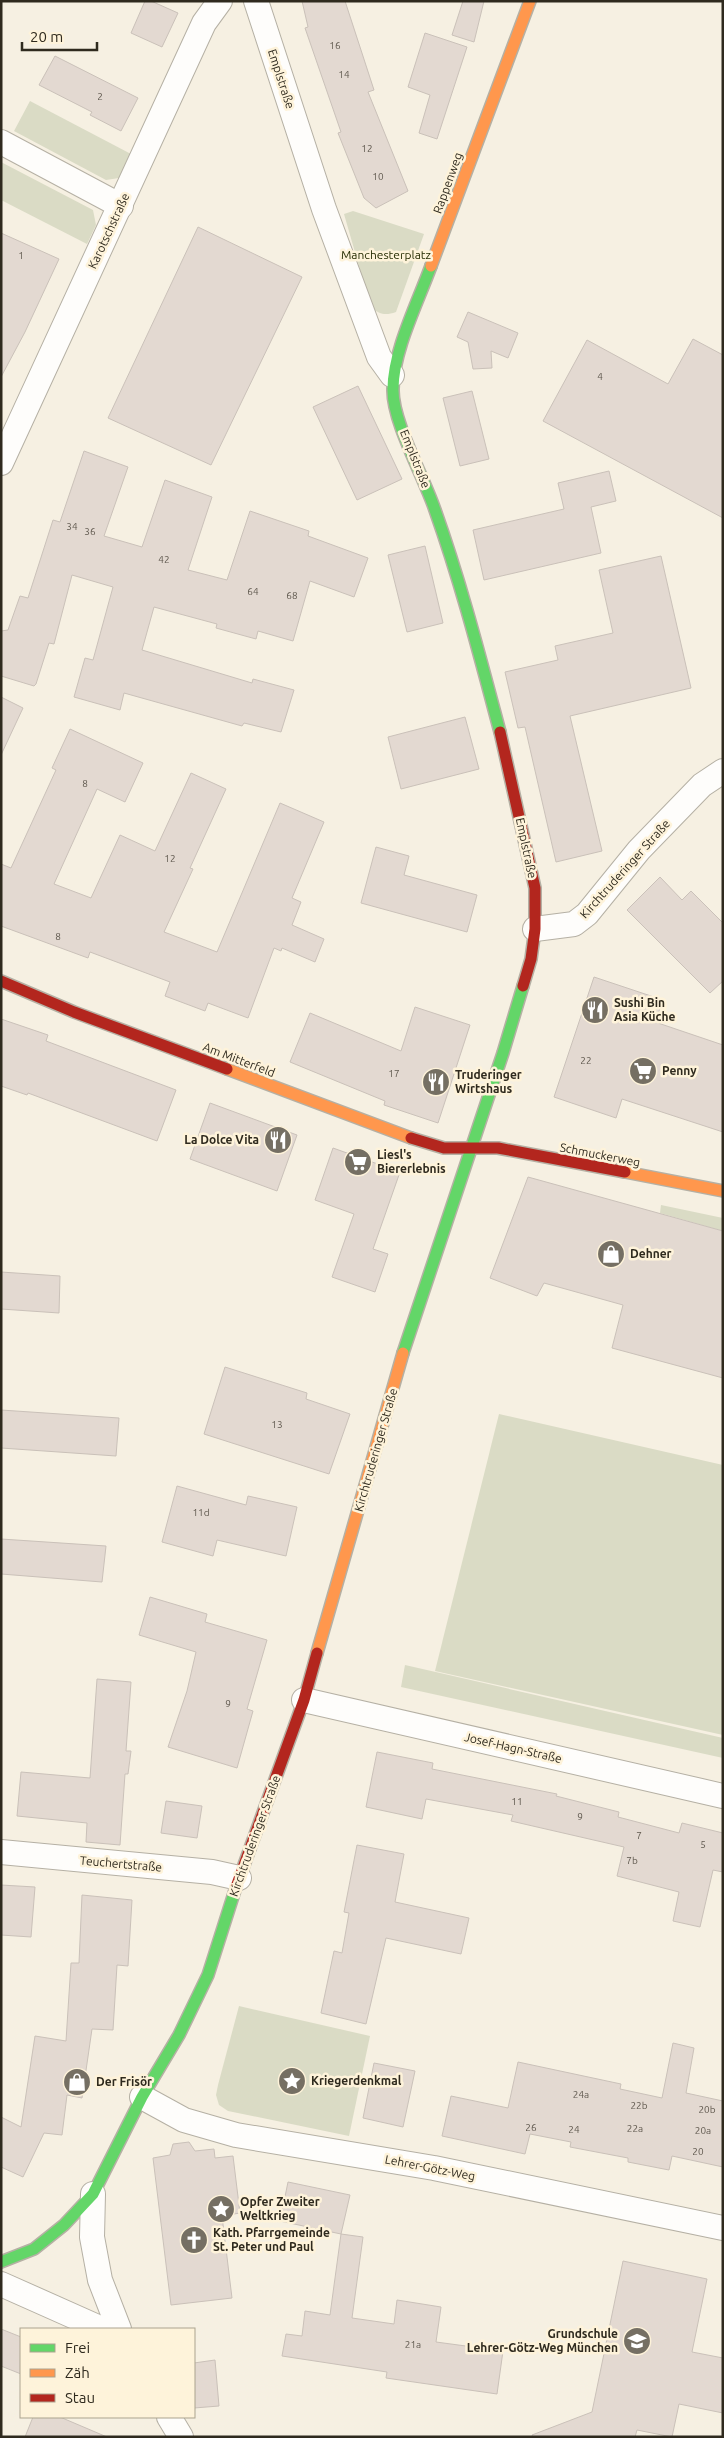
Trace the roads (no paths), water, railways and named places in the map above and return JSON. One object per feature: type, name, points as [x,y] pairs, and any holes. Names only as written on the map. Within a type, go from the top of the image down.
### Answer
[{"type":"street","name":"Karotschstraße","points":[[1,463],[204,23],[220,1]]},
{"type":"street","name":"Emplstraße","points":[[256,1],[324,209],[379,357],[392,375],[394,407],[435,509],[463,595],[500,735],[535,888],[535,929]]},
{"type":"street","name":"Rappenweg","points":[[392,375],[530,1]]},
{"type":"street","points":[[1,142],[121,206]]},
{"type":"street","name":"Kirchtruderinger Straße","points":[[1,2262],[34,2249],[64,2225],[93,2194],[142,2097],[179,2036],[208,1975],[239,1878],[304,1700],[409,1332],[503,1053],[529,969],[535,929],[574,924],[587,914],[639,850],[702,786],[723,771]]},
{"type":"street","name":"Am Mitterfeld","points":[[1,981],[74,1012],[372,1125],[444,1148],[471,1148]]},
{"type":"street","name":"Schmuckerweg","points":[[471,1148],[498,1148],[723,1191]]},
{"type":"street","name":"Josef-Hagn-Straße","points":[[304,1700],[723,1796]]},
{"type":"street","name":"Teuchertstraße","points":[[1,1852],[212,1872],[239,1878]]},
{"type":"street","name":"Lehrer-Götz-Weg","points":[[142,2097],[184,2120],[236,2135],[434,2168],[723,2228]]},
{"type":"street","points":[[93,2194],[92,2237],[100,2280],[119,2328]]},
{"type":"street","points":[[1,2284],[100,2328]]},
{"type":"street","points":[[170,2418],[181,2437]]},
{"type":"place","name":"Sushi Bin Asia Küche","points":[[595,1010]]},
{"type":"place","name":"Penny","points":[[643,1071]]},
{"type":"place","name":"Truderinger Wirtshaus","points":[[436,1082]]},
{"type":"place","name":"La Dolce Vita","points":[[278,1140]]},
{"type":"place","name":"Liesl's Biererlebnis","points":[[358,1162]]},
{"type":"place","name":"Dehner","points":[[611,1254]]},
{"type":"place","name":"Kriegerdenkmal","points":[[292,2081]]},
{"type":"place","name":"Der Frisör","points":[[77,2082]]},
{"type":"place","name":"Opfer Zweiter Weltkrieg","points":[[221,2209]]},
{"type":"place","name":"Kath. Pfarrgemeinde St. Peter und Paul","points":[[194,2240]]},
{"type":"place","name":"Grundschule Lehrer-Götz-Weg München","points":[[637,2341]]},
{"type":"park label","name":"Manchesterplatz","points":[[386,255]]}]
